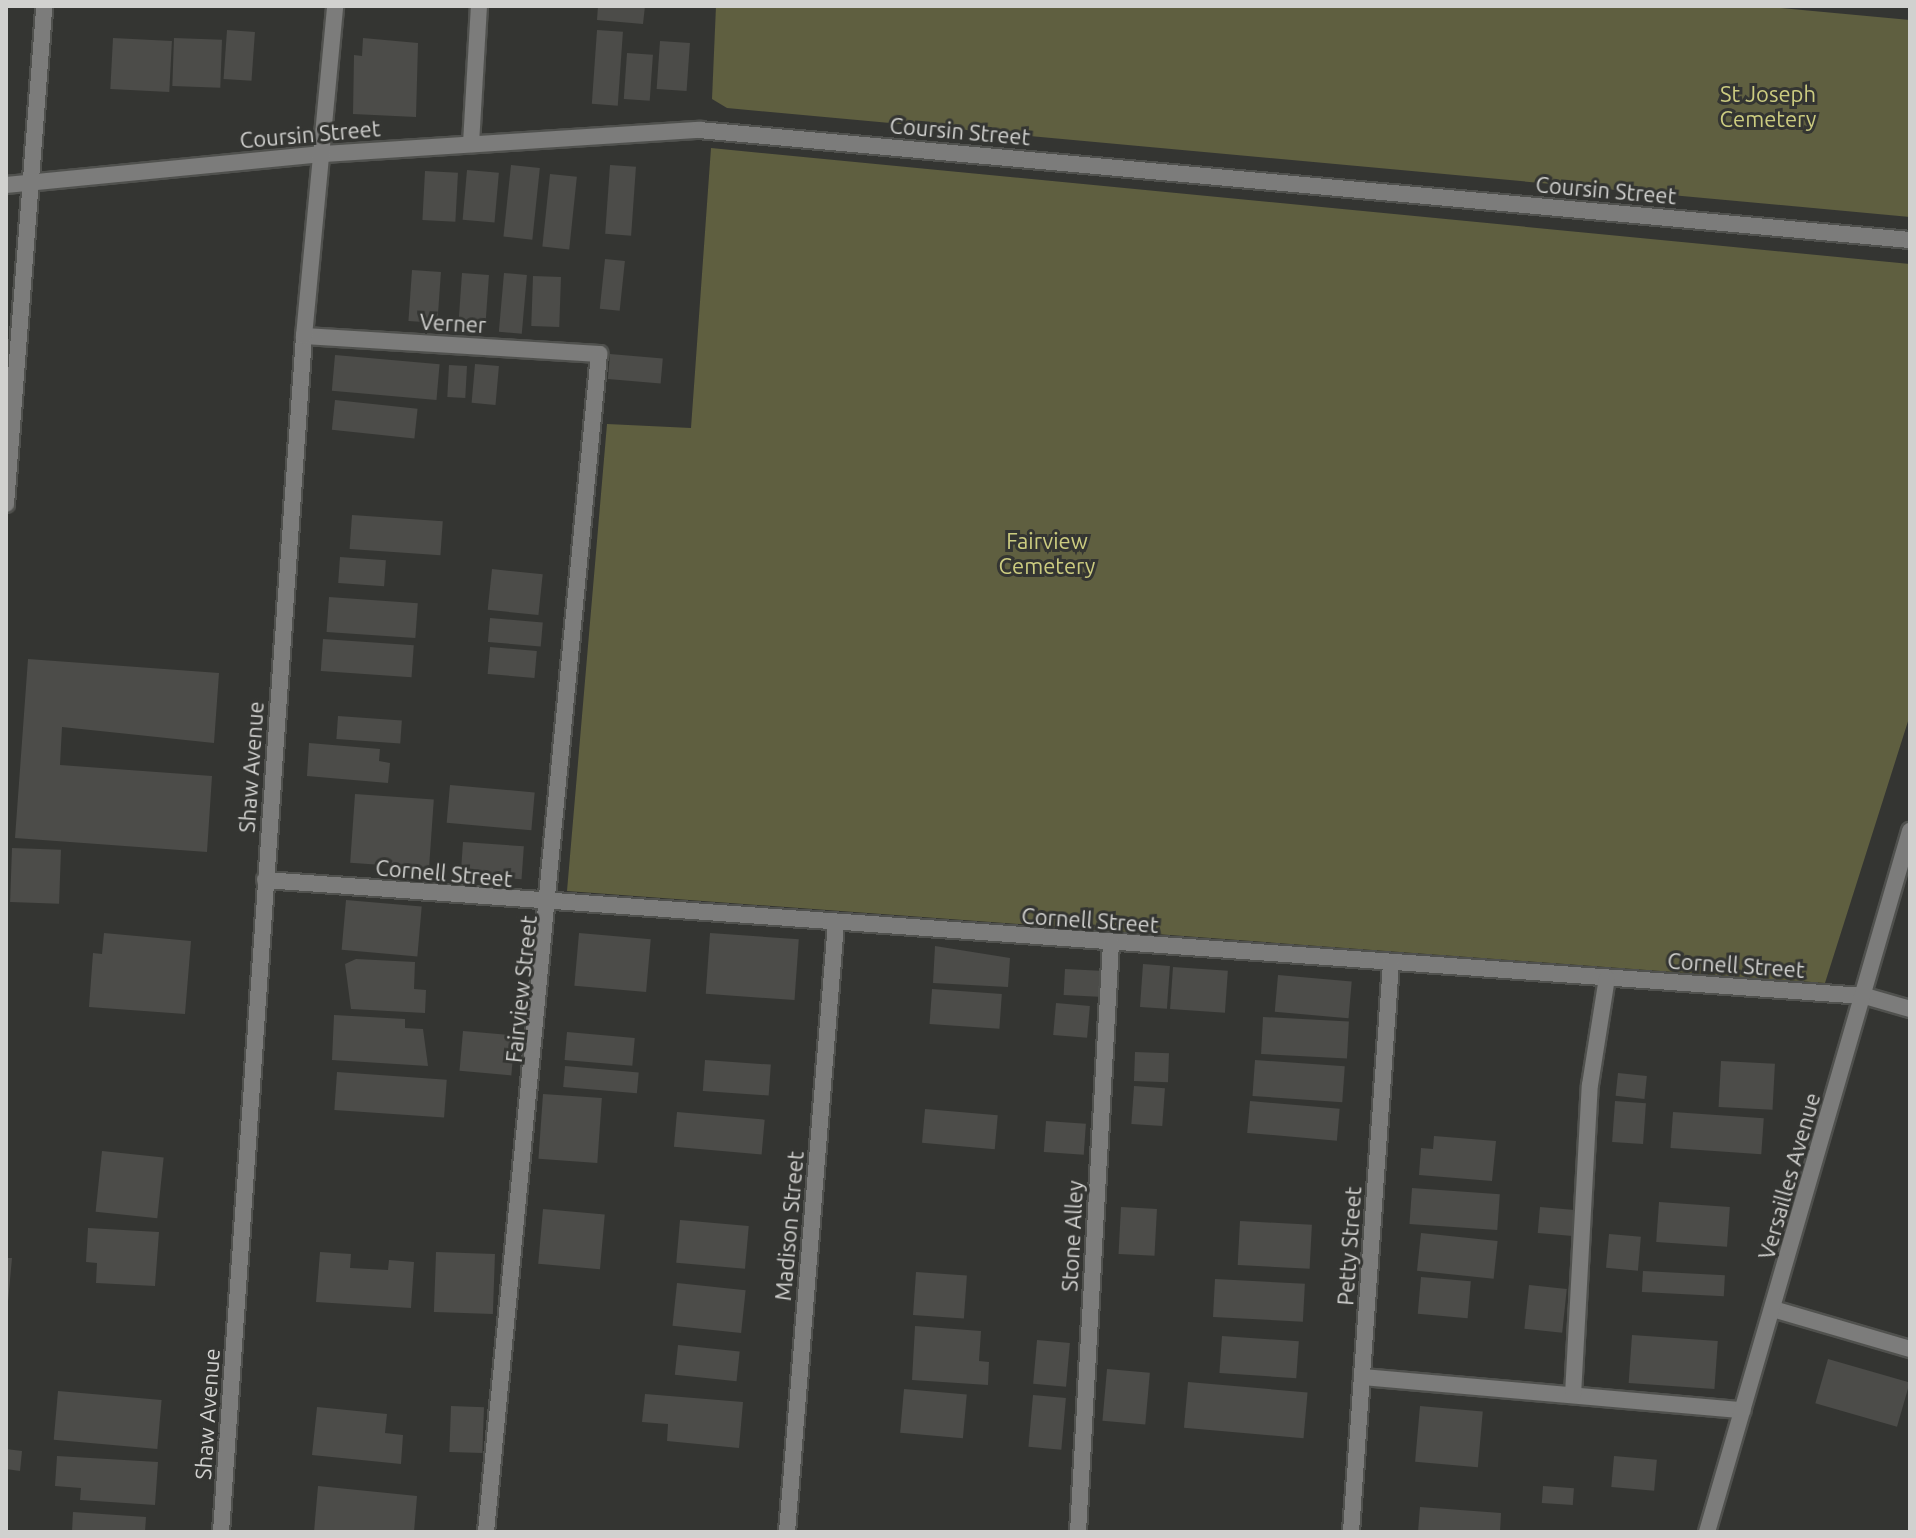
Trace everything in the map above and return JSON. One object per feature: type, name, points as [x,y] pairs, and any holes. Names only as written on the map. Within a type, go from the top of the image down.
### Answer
[{"type":"street","points":[[6,504],[44,6]]},
{"type":"street","name":"Shaw Avenue","points":[[221,1532],[304,336],[324,154],[335,6]]},
{"type":"street","points":[[471,144],[479,6]]},
{"type":"street","name":"Coursin Street","points":[[6,185],[324,154],[699,130],[1910,240]]},
{"type":"street","name":"Verner","points":[[304,336],[599,354]]},
{"type":"street","name":"Fairview Street","points":[[486,1532],[552,904],[599,354]]},
{"type":"street","name":"Versailles Avenue","points":[[1707,1532],[1865,996],[1910,831]]},
{"type":"street","name":"Cornell Street","points":[[265,880],[552,904],[1865,996],[1910,1009]]},
{"type":"street","name":"Madison Street","points":[[787,1532],[836,923]]},
{"type":"street","name":"Stone Alley","points":[[1078,1532],[1111,943]]},
{"type":"street","name":"Petty Street","points":[[1351,1532],[1391,963]]},
{"type":"street","points":[[1573,1395],[1590,1085],[1607,978]]},
{"type":"street","points":[[1773,1309],[1910,1349]]},
{"type":"street","points":[[1362,1377],[1743,1410]]},
{"type":"green space","name":"St Joseph Cemetery","points":[[716,6],[1758,6],[1910,20],[1910,217],[727,108],[712,99]]},
{"type":"green space","name":"Fairview Cemetery","points":[[711,148],[1910,264],[1910,715],[1825,983],[567,891],[607,424],[691,428]]},
{"type":"building","points":[[598,6],[645,6],[643,24],[597,20]]},
{"type":"building","points":[[227,30],[255,32],[252,81],[224,79]]},
{"type":"building","points":[[597,30],[623,32],[618,106],[592,104]]},
{"type":"building","points":[[113,38],[172,41],[169,92],[110,89]]},
{"type":"building","points":[[174,38],[222,40],[220,88],[172,86]]},
{"type":"building","points":[[363,38],[418,43],[416,117],[353,114],[354,55],[362,56]]},
{"type":"building","points":[[660,41],[690,43],[687,91],[657,89]]},
{"type":"building","points":[[627,53],[653,55],[650,101],[624,99]]},
{"type":"building","points":[[511,165],[540,168],[532,240],[503,237]]},
{"type":"building","points":[[610,165],[636,167],[631,236],[605,234]]},
{"type":"building","points":[[467,170],[499,173],[495,223],[463,220]]},
{"type":"building","points":[[425,171],[458,173],[455,222],[422,220]]},
{"type":"building","points":[[550,174],[577,177],[569,249],[542,247]]},
{"type":"building","points":[[605,259],[625,261],[620,311],[600,309]]},
{"type":"building","points":[[412,270],[441,272],[437,323],[408,321]]},
{"type":"building","points":[[462,273],[489,275],[486,322],[459,320]]},
{"type":"building","points":[[504,273],[527,275],[522,334],[499,332]]},
{"type":"building","points":[[533,276],[561,277],[559,327],[531,326]]},
{"type":"building","points":[[610,354],[663,359],[661,384],[608,379]]},
{"type":"building","points":[[335,355],[440,364],[436,400],[332,391]]},
{"type":"building","points":[[475,364],[499,366],[496,405],[472,403]]},
{"type":"building","points":[[449,365],[467,366],[465,398],[447,397]]},
{"type":"building","points":[[335,400],[418,409],[414,439],[332,430]]},
{"type":"building","points":[[352,515],[443,521],[440,555],[350,549]]},
{"type":"building","points":[[340,557],[386,560],[384,586],[338,583]]},
{"type":"building","points":[[492,569],[543,574],[538,615],[488,610]]},
{"type":"building","points":[[329,597],[418,603],[415,638],[327,632]]},
{"type":"building","points":[[490,618],[543,623],[541,647],[488,642]]},
{"type":"building","points":[[323,639],[414,645],[412,677],[321,671]]},
{"type":"building","points":[[490,647],[537,651],[534,678],[488,674]]},
{"type":"building","points":[[28,659],[219,673],[214,743],[62,727],[60,765],[212,776],[207,852],[15,838]]},
{"type":"building","points":[[338,716],[402,720],[400,743],[336,739]]},
{"type":"building","points":[[309,743],[380,749],[379,761],[390,763],[388,783],[307,776]]},
{"type":"building","points":[[450,785],[535,792],[531,830],[447,823]]},
{"type":"building","points":[[355,794],[434,800],[429,868],[350,863]]},
{"type":"building","points":[[463,842],[524,846],[522,879],[461,875]]},
{"type":"building","points":[[12,848],[61,850],[59,904],[10,902]]},
{"type":"building","points":[[346,900],[422,907],[417,956],[342,950]]},
{"type":"building","points":[[104,933],[191,941],[185,1014],[89,1007],[93,953],[102,954]]},
{"type":"building","points":[[579,933],[651,939],[646,992],[574,986]]},
{"type":"building","points":[[710,933],[799,939],[795,1000],[706,994]]},
{"type":"building","points":[[935,946],[1010,958],[1008,987],[933,983]]},
{"type":"building","points":[[356,959],[415,962],[414,989],[426,990],[425,1013],[351,1009],[345,964]]},
{"type":"building","points":[[1143,964],[1170,966],[1167,1009],[1140,1007]]},
{"type":"building","points":[[1173,967],[1228,971],[1225,1013],[1170,1009]]},
{"type":"building","points":[[1065,969],[1100,971],[1099,997],[1064,995]]},
{"type":"building","points":[[1278,975],[1352,981],[1348,1018],[1275,1012]]},
{"type":"building","points":[[932,989],[1002,994],[999,1029],[930,1024]]},
{"type":"building","points":[[1056,1003],[1090,1006],[1087,1038],[1053,1035]]},
{"type":"building","points":[[334,1015],[405,1019],[405,1028],[423,1029],[428,1066],[332,1060]]},
{"type":"building","points":[[1263,1017],[1349,1022],[1347,1058],[1261,1054]]},
{"type":"building","points":[[463,1031],[515,1036],[511,1075],[460,1071]]},
{"type":"building","points":[[567,1032],[635,1038],[632,1066],[565,1060]]},
{"type":"building","points":[[1135,1052],[1169,1053],[1168,1082],[1134,1081]]},
{"type":"building","points":[[705,1060],[771,1065],[769,1096],[703,1091]]},
{"type":"building","points":[[1255,1060],[1345,1066],[1342,1102],[1252,1096]]},
{"type":"building","points":[[1721,1061],[1775,1064],[1773,1110],[1719,1107]]},
{"type":"building","points":[[565,1066],[639,1072],[637,1093],[563,1087]]},
{"type":"building","points":[[337,1072],[447,1080],[444,1118],[334,1110]]},
{"type":"building","points":[[1618,1073],[1647,1076],[1644,1099],[1616,1096]]},
{"type":"building","points":[[1134,1086],[1165,1088],[1162,1126],[1131,1124]]},
{"type":"building","points":[[543,1094],[602,1098],[597,1163],[538,1159]]},
{"type":"building","points":[[1250,1101],[1340,1109],[1337,1141],[1247,1133]]},
{"type":"building","points":[[1615,1101],[1646,1103],[1643,1144],[1612,1142]]},
{"type":"building","points":[[925,1109],[998,1115],[995,1149],[922,1143]]},
{"type":"building","points":[[677,1112],[765,1120],[762,1155],[674,1147]]},
{"type":"building","points":[[1673,1112],[1764,1118],[1761,1154],[1670,1148]]},
{"type":"building","points":[[1046,1121],[1086,1124],[1084,1155],[1044,1152]]},
{"type":"building","points":[[1434,1136],[1496,1141],[1492,1181],[1419,1175],[1421,1148],[1433,1149]]},
{"type":"building","points":[[102,1151],[164,1157],[157,1218],[96,1212]]},
{"type":"building","points":[[1412,1188],[1500,1194],[1497,1230],[1409,1224]]},
{"type":"building","points":[[1659,1202],[1730,1207],[1727,1247],[1656,1242]]},
{"type":"building","points":[[1121,1207],[1157,1209],[1154,1256],[1119,1254]]},
{"type":"building","points":[[1540,1207],[1575,1210],[1573,1236],[1538,1233]]},
{"type":"building","points":[[543,1209],[605,1214],[600,1269],[538,1264]]},
{"type":"building","points":[[680,1220],[749,1226],[745,1269],[676,1263]]},
{"type":"building","points":[[1240,1221],[1312,1225],[1310,1269],[1238,1265]]},
{"type":"building","points":[[88,1228],[159,1232],[155,1286],[96,1283],[97,1263],[86,1262]]},
{"type":"building","points":[[1421,1233],[1498,1241],[1494,1279],[1417,1271]]},
{"type":"building","points":[[1609,1234],[1641,1237],[1638,1271],[1606,1268]]},
{"type":"building","points":[[320,1252],[351,1254],[350,1268],[388,1270],[389,1260],[414,1262],[411,1308],[316,1302]]},
{"type":"building","points":[[436,1252],[495,1254],[493,1314],[434,1312]]},
{"type":"building","points":[[6,1258],[12,1258],[8,1302],[6,1302]]},
{"type":"building","points":[[1643,1271],[1725,1275],[1724,1296],[1642,1292]]},
{"type":"building","points":[[916,1272],[967,1276],[964,1318],[913,1315]]},
{"type":"building","points":[[1421,1277],[1471,1281],[1468,1318],[1418,1314]]},
{"type":"building","points":[[1215,1279],[1305,1284],[1303,1322],[1213,1317]]},
{"type":"building","points":[[677,1283],[746,1290],[741,1333],[673,1326]]},
{"type":"building","points":[[1529,1285],[1567,1289],[1562,1333],[1524,1329]]},
{"type":"building","points":[[915,1326],[981,1331],[979,1361],[989,1362],[988,1385],[912,1380]]},
{"type":"building","points":[[1632,1335],[1718,1341],[1714,1389],[1629,1383]]},
{"type":"building","points":[[1222,1336],[1299,1341],[1296,1378],[1219,1373]]},
{"type":"building","points":[[1037,1340],[1070,1343],[1066,1387],[1033,1384]]},
{"type":"building","points":[[678,1345],[740,1351],[737,1381],[675,1375]]},
{"type":"building","points":[[1828,1359],[1910,1382],[1897,1427],[1815,1403]]},
{"type":"building","points":[[1107,1369],[1150,1373],[1145,1425],[1102,1421]]},
{"type":"building","points":[[1188,1382],[1308,1392],[1304,1438],[1184,1428]]},
{"type":"building","points":[[904,1389],[967,1394],[963,1438],[900,1433]]},
{"type":"building","points":[[58,1391],[162,1400],[157,1449],[54,1440]]},
{"type":"building","points":[[645,1394],[743,1402],[739,1448],[667,1441],[668,1424],[642,1422]]},
{"type":"building","points":[[1033,1395],[1066,1398],[1061,1450],[1028,1447]]},
{"type":"building","points":[[451,1406],[484,1407],[482,1453],[449,1452]]},
{"type":"building","points":[[1420,1406],[1483,1411],[1478,1467],[1415,1462]]},
{"type":"building","points":[[317,1407],[387,1414],[385,1433],[403,1435],[401,1464],[312,1455]]},
{"type":"building","points":[[6,1449],[22,1451],[20,1471],[6,1469]]},
{"type":"building","points":[[57,1456],[158,1462],[155,1505],[80,1500],[81,1488],[55,1486]]},
{"type":"building","points":[[1614,1456],[1657,1460],[1654,1491],[1611,1487]]},
{"type":"building","points":[[318,1486],[417,1496],[414,1532],[314,1532]]},
{"type":"building","points":[[1543,1486],[1574,1488],[1573,1505],[1542,1503]]},
{"type":"building","points":[[1420,1507],[1501,1513],[1500,1532],[1418,1532]]},
{"type":"building","points":[[73,1512],[146,1517],[145,1532],[72,1532]]}]
